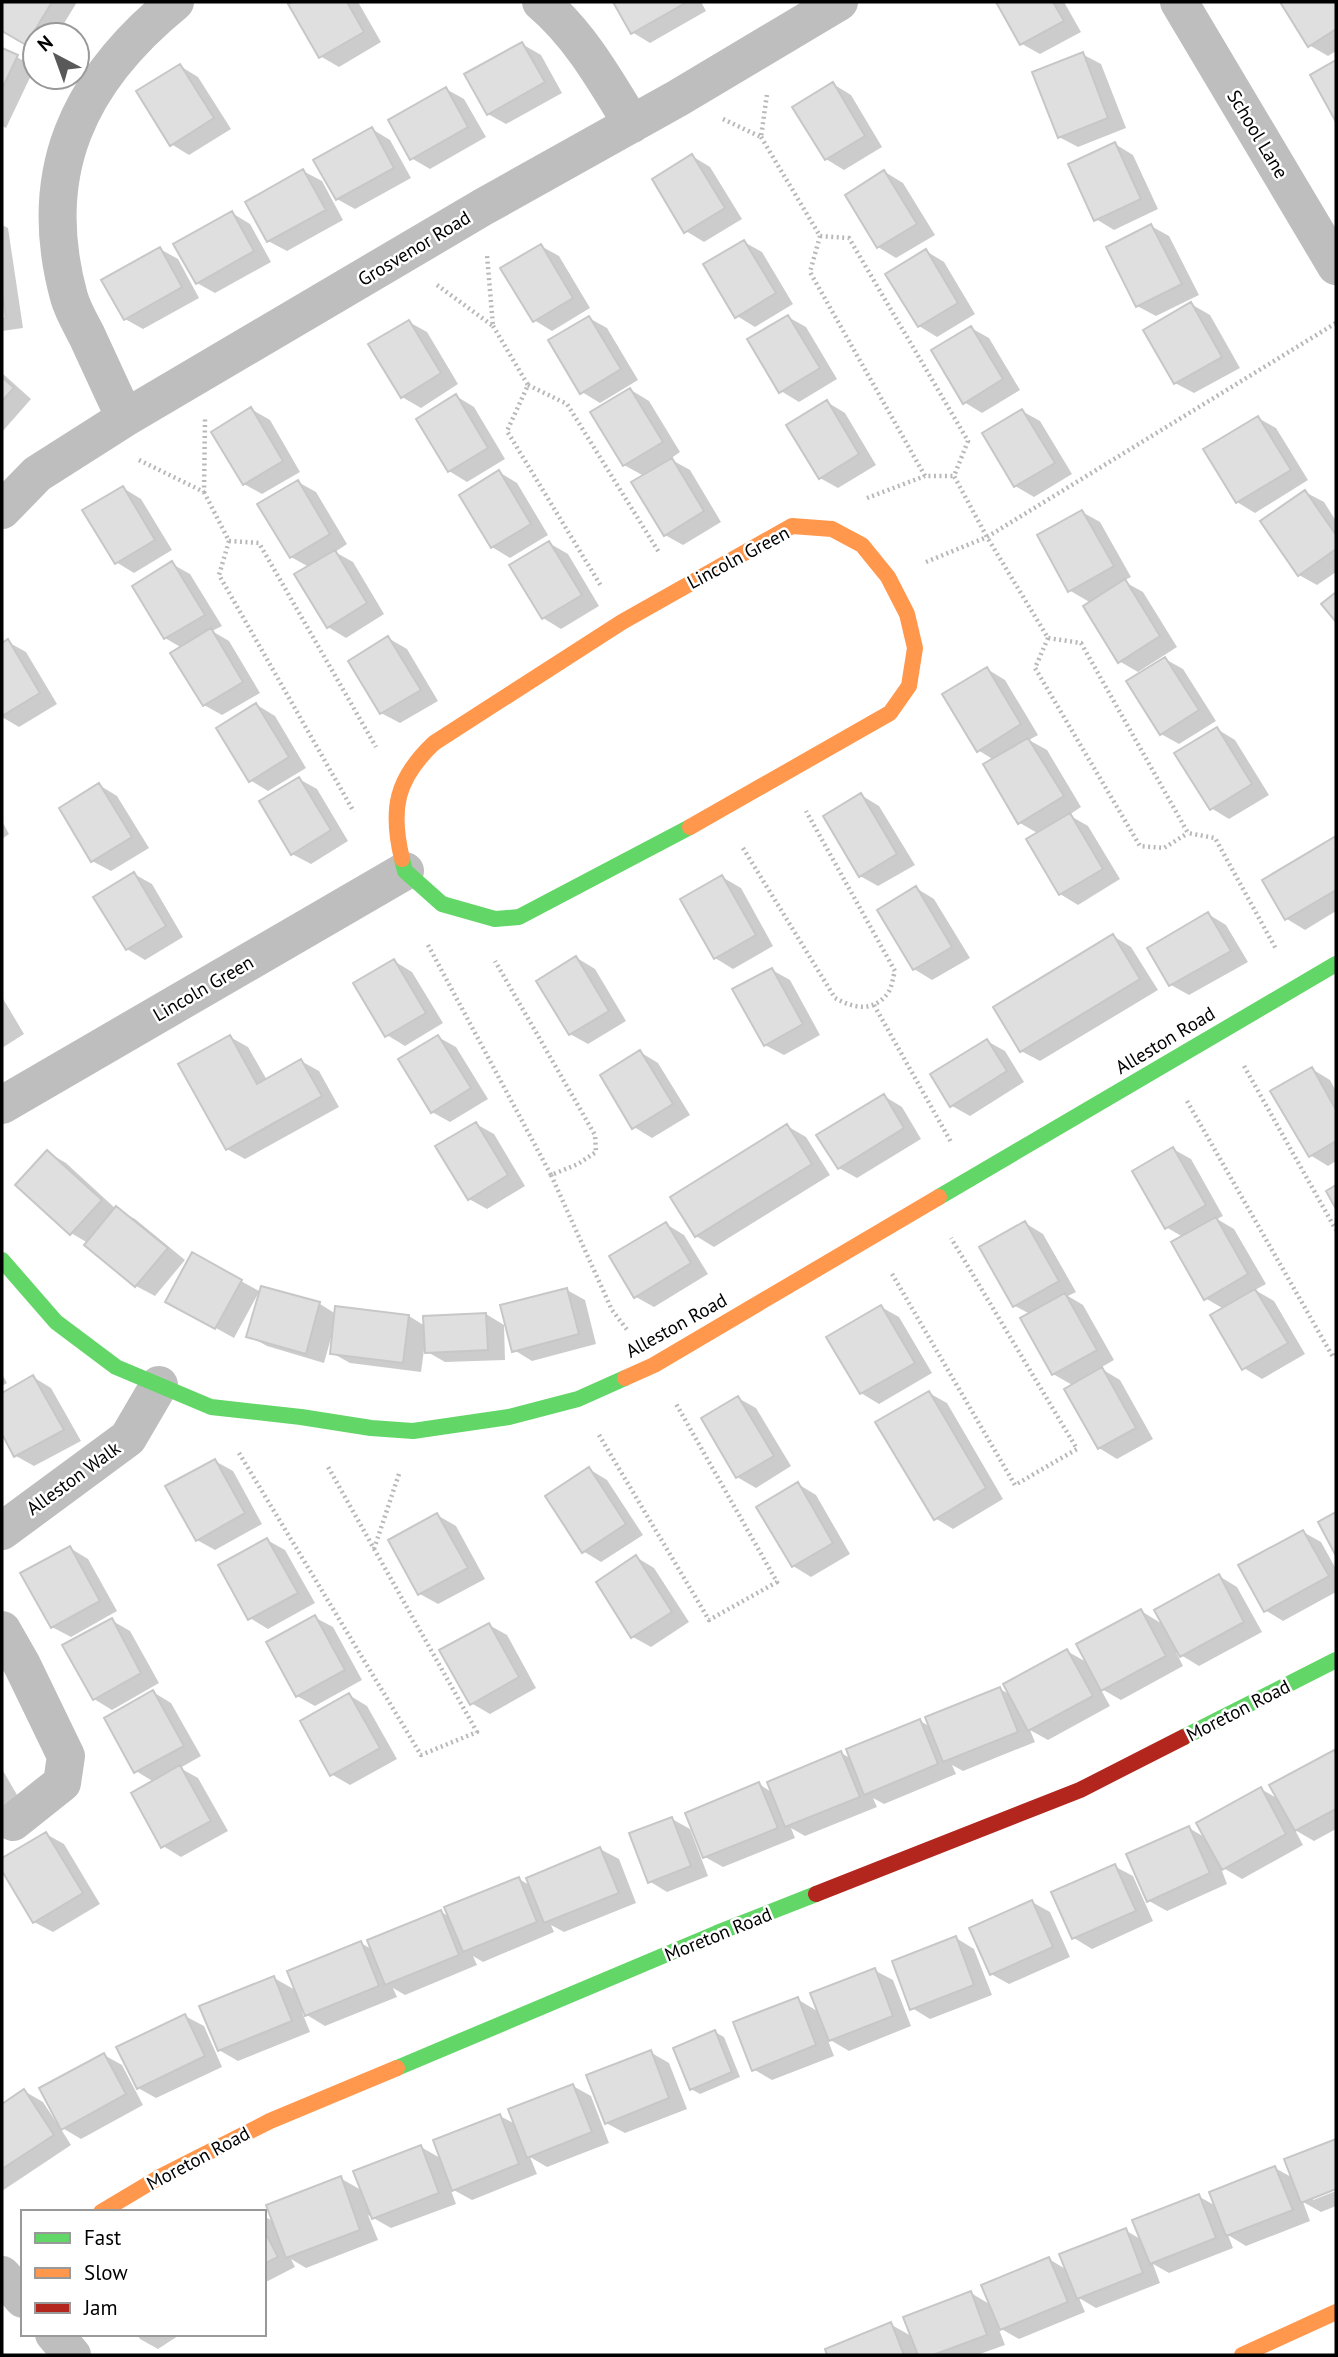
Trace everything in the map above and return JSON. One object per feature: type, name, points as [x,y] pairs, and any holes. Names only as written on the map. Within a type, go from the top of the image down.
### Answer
[{"type":"street","points":[[110,428],[70,299],[60,248],[56,203],[63,162],[76,127],[105,71],[143,27],[175,2]]},
{"type":"street","points":[[541,2],[561,19],[585,49],[632,124]]},
{"type":"street","name":"Grosvenor Road","points":[[2,510],[37,474],[110,428],[483,206],[632,124],[839,2]]},
{"type":"street","name":"School Lane","points":[[1179,2],[1336,265]]},
{"type":"street","name":"Lincoln Green","points":[[792,526],[832,529],[862,545],[888,577],[907,614],[915,648],[909,685],[890,713],[720,811],[519,917],[495,919],[442,904],[405,871],[397,837],[400,789],[415,761],[434,743],[681,587],[792,526]]},
{"type":"street","name":"Lincoln Green","points":[[2,1105],[405,871]]},
{"type":"street","name":"Alleston Road","points":[[2,1260],[56,1322],[116,1367],[211,1407],[413,1431],[509,1417],[578,1399],[654,1365],[1336,964]]},
{"type":"street","name":"Alleston Walk","points":[[2,1531],[128,1437],[159,1385]]},
{"type":"street","points":[[2,1630],[66,1756],[62,1783],[13,1822]]},
{"type":"street","name":"Moreton Road","points":[[105,2210],[158,2178],[270,2121],[717,1933],[1080,1790],[1336,1660]]},
{"type":"street","points":[[21,2262],[2,2275],[21,2297]]},
{"type":"street","points":[[1242,2355],[1336,2312]]},
{"type":"street","points":[[56,2336],[72,2355]]},
{"type":"path","points":[[761,137],[820,236],[810,272],[925,475],[954,476]]},
{"type":"path","points":[[483,206],[493,326]]},
{"type":"path","points":[[820,236],[849,238],[968,441],[954,476]]},
{"type":"path","points":[[400,257],[493,326],[528,385],[568,404],[681,587]]},
{"type":"path","points":[[888,577],[987,537],[1336,323]]},
{"type":"path","points":[[206,371],[204,492],[229,541],[259,542],[400,789]]},
{"type":"path","points":[[528,385],[507,431],[622,622]]},
{"type":"path","points":[[110,428],[204,492]]},
{"type":"path","points":[[954,476],[1048,638]]},
{"type":"path","points":[[1048,638],[1081,643],[1188,833]]},
{"type":"path","points":[[1048,638],[1035,668],[1139,846],[1164,848],[1188,833],[1215,838],[1297,987]]},
{"type":"path","points":[[720,811],[835,998],[853,1008],[874,1005],[888,993],[895,971],[785,774]]},
{"type":"path","points":[[874,1005],[972,1180]]},
{"type":"path","points":[[1224,1029],[1336,1230]]},
{"type":"path","points":[[1166,1063],[1333,1357],[1336,1355]]},
{"type":"path","points":[[551,1175],[612,1310],[654,1365],[777,1582],[709,1620],[578,1399]]},
{"type":"path","points":[[870,1237],[1015,1485],[1077,1449],[930,1204]]},
{"type":"path","points":[[211,1407],[421,1755],[477,1732],[301,1417]]},
{"type":"path","points":[[373,1550],[413,1431]]},
{"type":"building","points":[[2,2],[52,2],[41,21],[21,21],[21,42],[2,31]]},
{"type":"building","points":[[347,2],[364,32],[319,58],[288,4]]},
{"type":"building","points":[[613,2],[687,2],[631,34]]},
{"type":"building","points":[[996,2],[1053,2],[1064,21],[1020,45]]},
{"type":"building","points":[[1280,2],[1336,2],[1336,29],[1308,47]]},
{"type":"building","points":[[522,42],[545,82],[487,115],[464,74]]},
{"type":"building","points":[[2,48],[18,55],[2,89]]},
{"type":"building","points":[[1083,52],[1108,118],[1058,138],[1032,72]]},
{"type":"building","points":[[1336,60],[1336,122],[1310,75]]},
{"type":"building","points":[[180,64],[214,118],[170,146],[136,91]]},
{"type":"building","points":[[833,82],[865,136],[825,160],[792,107]]},
{"type":"building","points":[[446,87],[468,127],[410,160],[388,120]]},
{"type":"building","points":[[372,127],[394,168],[336,200],[313,160]]},
{"type":"building","points":[[1115,142],[1141,199],[1094,221],[1068,164]]},
{"type":"building","points":[[692,154],[725,208],[684,233],[652,179]]},
{"type":"building","points":[[303,169],[326,210],[267,242],[245,202]]},
{"type":"building","points":[[884,170],[917,224],[877,248],[845,195]]},
{"type":"building","points":[[232,211],[254,251],[196,284],[173,244]]},
{"type":"building","points":[[1151,224],[1182,284],[1136,307],[1106,247]]},
{"type":"building","points":[[744,240],[776,293],[735,318],[703,264]]},
{"type":"building","points":[[541,244],[573,298],[533,322],[500,268]]},
{"type":"building","points":[[160,247],[182,287],[124,320],[101,280]]},
{"type":"building","points":[[926,249],[958,303],[918,327],[885,274]]},
{"type":"building","points":[[2,292],[6,318],[2,319]]},
{"type":"building","points":[[1191,302],[1222,357],[1174,384],[1143,330]]},
{"type":"building","points":[[788,315],[820,368],[779,393],[747,339]]},
{"type":"building","points":[[589,316],[621,369],[580,394],[548,340]]},
{"type":"building","points":[[409,320],[441,373],[401,398],[368,344]]},
{"type":"building","points":[[971,326],[1003,379],[963,404],[931,350]]},
{"type":"building","points":[[2,377],[14,388],[2,401]]},
{"type":"building","points":[[630,388],[663,442],[623,466],[590,412]]},
{"type":"building","points":[[456,394],[488,448],[448,472],[416,419]]},
{"type":"building","points":[[827,400],[859,454],[819,479],[786,425]]},
{"type":"building","points":[[251,407],[283,461],[243,485],[211,432]]},
{"type":"building","points":[[1022,409],[1055,463],[1014,487],[982,433]]},
{"type":"building","points":[[1258,416],[1291,470],[1236,503],[1203,449]]},
{"type":"building","points":[[672,458],[704,511],[664,536],[631,482]]},
{"type":"building","points":[[499,470],[531,524],[491,548],[459,495]]},
{"type":"building","points":[[298,480],[330,534],[290,558],[257,504]]},
{"type":"building","points":[[123,486],[155,540],[115,564],[82,510]]},
{"type":"building","points":[[1305,490],[1336,535],[1336,549],[1298,576],[1260,521]]},
{"type":"building","points":[[1082,510],[1114,566],[1068,592],[1037,535]]},
{"type":"building","points":[[549,541],[582,595],[542,619],[509,565]]},
{"type":"building","points":[[335,550],[367,603],[327,628],[294,574]]},
{"type":"building","points":[[172,561],[205,615],[164,639],[132,586]]},
{"type":"building","points":[[1125,579],[1160,636],[1118,663],[1083,606]]},
{"type":"building","points":[[1336,592],[1336,622],[1321,604]]},
{"type":"building","points":[[211,628],[243,682],[203,706],[170,653]]},
{"type":"building","points":[[388,636],[421,690],[380,714],[348,661]]},
{"type":"building","points":[[8,639],[40,693],[2,716],[2,643]]},
{"type":"building","points":[[1165,657],[1199,710],[1160,735],[1126,681]]},
{"type":"building","points":[[987,667],[1021,724],[977,752],[942,694]]},
{"type":"building","points":[[256,703],[289,757],[249,782],[216,728]]},
{"type":"building","points":[[1217,727],[1252,784],[1210,810],[1174,753]]},
{"type":"building","points":[[1028,738],[1064,796],[1018,824],[983,764]]},
{"type":"building","points":[[299,777],[331,830],[291,855],[259,801]]},
{"type":"building","points":[[99,783],[132,837],[91,862],[59,808]]},
{"type":"building","points":[[861,793],[897,854],[859,877],[823,816]]},
{"type":"building","points":[[1070,813],[1103,869],[1059,895],[1026,839]]},
{"type":"building","points":[[1336,836],[1336,890],[1285,920],[1262,880]]},
{"type":"building","points":[[134,872],[166,926],[126,950],[93,897]]},
{"type":"building","points":[[722,875],[756,935],[714,959],[680,899]]},
{"type":"building","points":[[916,886],[952,947],[913,970],[877,910]]},
{"type":"building","points":[[1208,912],[1231,951],[1169,986],[1147,948]]},
{"type":"building","points":[[1113,934],[1140,979],[1020,1052],[993,1007]]},
{"type":"building","points":[[576,956],[609,1011],[569,1035],[536,981]]},
{"type":"building","points":[[394,959],[426,1013],[385,1037],[353,983]]},
{"type":"building","points":[[772,968],[803,1024],[764,1046],[732,989]]},
{"type":"building","points":[[230,1035],[257,1084],[301,1059],[322,1096],[226,1150],[178,1064]]},
{"type":"building","points":[[438,1035],[471,1088],[431,1113],[398,1059]]},
{"type":"building","points":[[987,1039],[1007,1071],[950,1107],[930,1074]]},
{"type":"building","points":[[640,1050],[673,1104],[632,1129],[600,1075]]},
{"type":"building","points":[[1312,1067],[1336,1110],[1336,1141],[1309,1157],[1270,1091]]},
{"type":"building","points":[[884,1094],[904,1128],[838,1169],[816,1135]]},
{"type":"building","points":[[476,1122],[508,1175],[468,1200],[435,1146]]},
{"type":"building","points":[[787,1124],[812,1164],[695,1237],[670,1197]]},
{"type":"building","points":[[1173,1147],[1206,1205],[1165,1229],[1132,1171]]},
{"type":"building","points":[[47,1150],[102,1200],[70,1235],[15,1185]]},
{"type":"building","points":[[1336,1185],[1336,1209],[1326,1191]]},
{"type":"building","points":[[116,1206],[168,1248],[135,1287],[84,1245]]},
{"type":"building","points":[[1216,1217],[1248,1274],[1204,1300],[1171,1242]]},
{"type":"building","points":[[1025,1221],[1059,1281],[1013,1307],[979,1247]]},
{"type":"building","points":[[666,1222],[691,1263],[634,1298],[609,1256]]},
{"type":"building","points":[[192,1252],[242,1280],[215,1329],[165,1302]]},
{"type":"building","points":[[261,1286],[320,1302],[306,1354],[246,1337]]},
{"type":"building","points":[[567,1288],[579,1334],[512,1352],[500,1305]]},
{"type":"building","points":[[1255,1289],[1288,1343],[1242,1370],[1210,1315]]},
{"type":"building","points":[[1065,1293],[1097,1350],[1052,1375],[1020,1318]]},
{"type":"building","points":[[881,1305],[915,1363],[860,1394],[826,1337]]},
{"type":"building","points":[[335,1306],[409,1315],[403,1363],[330,1354]]},
{"type":"building","points":[[486,1313],[488,1350],[425,1353],[423,1316]]},
{"type":"building","points":[[1102,1367],[1136,1428],[1098,1449],[1064,1389]]},
{"type":"building","points":[[33,1375],[64,1430],[14,1457],[2,1434],[2,1393]]},
{"type":"building","points":[[929,1391],[986,1488],[934,1520],[875,1422]]},
{"type":"building","points":[[738,1396],[774,1456],[736,1478],[701,1418]]},
{"type":"building","points":[[215,1459],[245,1513],[196,1541],[165,1486]]},
{"type":"building","points":[[589,1467],[626,1524],[582,1553],[545,1496]]},
{"type":"building","points":[[798,1482],[833,1543],[792,1567],[756,1507]]},
{"type":"building","points":[[1336,1512],[1336,1556],[1318,1522]]},
{"type":"building","points":[[437,1513],[468,1568],[418,1595],[388,1540]]},
{"type":"building","points":[[1303,1530],[1329,1576],[1264,1612],[1238,1565]]},
{"type":"building","points":[[267,1538],[298,1593],[248,1620],[218,1565]]},
{"type":"building","points":[[70,1546],[100,1601],[51,1628],[20,1573]]},
{"type":"building","points":[[636,1555],[672,1612],[631,1638],[596,1582]]},
{"type":"building","points":[[1219,1574],[1244,1622],[1180,1657],[1154,1610]]},
{"type":"building","points":[[1141,1609],[1166,1656],[1101,1691],[1076,1644]]},
{"type":"building","points":[[315,1615],[345,1670],[296,1697],[266,1642]]},
{"type":"building","points":[[112,1618],[141,1673],[93,1700],[62,1645]]},
{"type":"building","points":[[489,1623],[519,1677],[470,1705],[439,1650]]},
{"type":"building","points":[[1067,1649],[1093,1696],[1028,1731],[1003,1684]]},
{"type":"building","points":[[1000,1687],[1018,1732],[943,1762],[925,1717]]},
{"type":"building","points":[[153,1690],[184,1746],[134,1773],[104,1718]]},
{"type":"building","points":[[349,1693],[380,1748],[330,1776],[300,1721]]},
{"type":"building","points":[[920,1719],[938,1764],[864,1795],[846,1749]]},
{"type":"building","points":[[1334,1750],[1336,1809],[1295,1831],[1269,1785]]},
{"type":"building","points":[[841,1751],[860,1797],[785,1827],[767,1782]]},
{"type":"building","points":[[180,1765],[211,1821],[161,1848],[131,1793]]},
{"type":"building","points":[[759,1782],[778,1828],[703,1858],[685,1813]]},
{"type":"building","points":[[1261,1787],[1286,1834],[1222,1870],[1196,1823]]},
{"type":"building","points":[[672,1817],[691,1866],[648,1883],[629,1833]]},
{"type":"building","points":[[1189,1826],[1210,1873],[1147,1902],[1126,1854]]},
{"type":"building","points":[[46,1832],[83,1893],[33,1923],[2,1871],[2,1858]]},
{"type":"building","points":[[600,1847],[619,1893],[544,1923],[526,1878]]},
{"type":"building","points":[[1115,1864],[1136,1911],[1072,1939],[1051,1892]]},
{"type":"building","points":[[519,1877],[537,1922],[463,1952],[444,1907]]},
{"type":"building","points":[[1032,1900],[1053,1947],[990,1975],[969,1928]]},
{"type":"building","points":[[441,1910],[459,1955],[385,1985],[367,1940]]},
{"type":"building","points":[[956,1936],[974,1985],[910,2010],[892,1961]]},
{"type":"building","points":[[361,1941],[379,1986],[305,2016],[287,1971]]},
{"type":"building","points":[[875,1968],[893,2016],[829,2041],[810,1993]]},
{"type":"building","points":[[274,1976],[292,2021],[218,2051],[199,2006]]},
{"type":"building","points":[[798,1997],[816,2045],[752,2071],[733,2022]]},
{"type":"building","points":[[185,2014],[205,2056],[137,2089],[116,2047]]},
{"type":"building","points":[[715,2030],[732,2072],[690,2090],[673,2048]]},
{"type":"building","points":[[651,2050],[669,2098],[605,2124],[586,2075]]},
{"type":"building","points":[[104,2053],[126,2094],[61,2130],[39,2088]]},
{"type":"building","points":[[573,2084],[592,2132],[527,2158],[508,2109]]},
{"type":"building","points":[[24,2089],[54,2135],[2,2169],[2,2104]]},
{"type":"building","points":[[500,2114],[519,2164],[452,2191],[433,2140]]},
{"type":"building","points":[[1336,2139],[1336,2189],[1301,2203],[1284,2159]]},
{"type":"building","points":[[421,2145],[439,2193],[372,2219],[353,2171]]},
{"type":"building","points":[[1275,2166],[1293,2210],[1226,2236],[1209,2192]]},
{"type":"building","points":[[341,2176],[360,2230],[286,2258],[266,2205]]},
{"type":"building","points":[[1199,2194],[1216,2238],[1150,2264],[1132,2220]]},
{"type":"building","points":[[1126,2228],[1143,2273],[1077,2299],[1059,2254]]},
{"type":"building","points":[[266,2234],[278,2257],[266,2263]]},
{"type":"building","points":[[1049,2257],[1068,2302],[1000,2330],[981,2285]]},
{"type":"building","points":[[971,2291],[987,2335],[933,2355],[918,2355],[903,2317]]},
{"type":"building","points":[[891,2322],[904,2355],[827,2355],[825,2349]]},
{"type":"traffic: fast","points":[[402,859],[405,871],[442,904],[495,919],[519,917],[690,827]]},
{"type":"traffic: fast","points":[[939,1197],[1336,964]]},
{"type":"traffic: fast","points":[[2,1260],[56,1322],[116,1367],[211,1407],[413,1431],[509,1417],[578,1399],[625,1378]]},
{"type":"traffic: fast","points":[[1184,1737],[1336,1660]]},
{"type":"traffic: fast","points":[[397,2068],[816,1894]]},
{"type":"traffic: slow","points":[[690,827],[890,713],[909,686],[915,648],[907,614],[888,577],[862,545],[832,529],[792,526]]},
{"type":"traffic: slow","points":[[402,859],[397,825],[399,796],[411,769],[434,743],[622,622],[792,526]]},
{"type":"traffic: slow","points":[[625,1378],[654,1365],[939,1197]]},
{"type":"traffic: slow","points":[[104,2210],[158,2178],[270,2121],[397,2068]]},
{"type":"traffic: slow","points":[[1242,2355],[1336,2312]]},
{"type":"traffic: jam","points":[[816,1894],[1080,1790],[1184,1737]]}]
